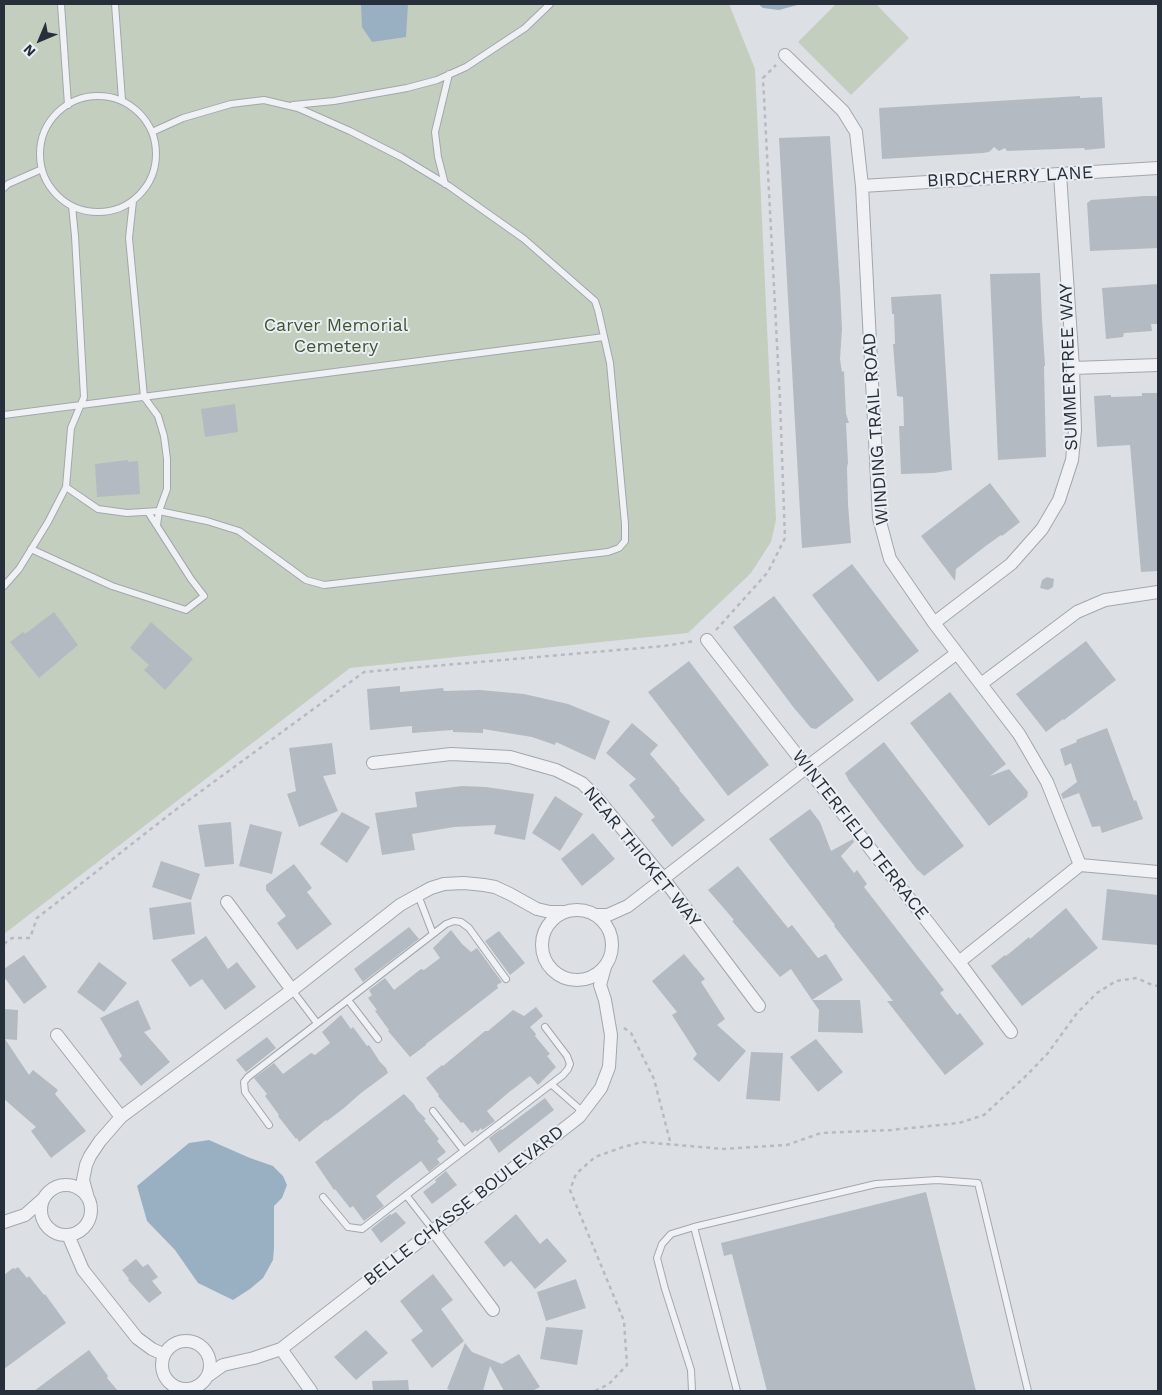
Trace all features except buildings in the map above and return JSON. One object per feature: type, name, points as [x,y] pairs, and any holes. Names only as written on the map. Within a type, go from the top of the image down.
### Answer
[{"type":"street","name":"WINDING TRAIL ROAD","points":[[785,55],[843,111],[856,132],[862,186],[879,518],[890,560],[934,624],[1019,734],[1047,782],[1080,865]]},
{"type":"street","name":"BIRDCHERRY LANE","points":[[862,186],[1158,168]]},
{"type":"street","name":"SUMMERTREE WAY","points":[[934,624],[1010,564],[1042,529],[1059,500],[1072,460],[1075,430],[1073,368],[1060,174]]},
{"type":"street","points":[[1073,368],[1158,365]]},
{"type":"street","points":[[981,684],[1077,612],[1105,600],[1158,592]]},
{"type":"street","name":"WINTERFIELD TERRACE","points":[[707,640],[1011,1032]]},
{"type":"street","name":"BELLE CHASSE BOULEVARD","points":[[68,1235],[76,1233],[88,1222],[91,1214],[83,1180],[86,1165],[100,1140],[121,1117],[292,990],[400,905],[418,894],[444,884],[484,884],[510,894],[537,909],[550,912],[586,911],[596,915],[608,916],[628,906],[957,653]]},
{"type":"street","name":"NEAR THICKET WAY","points":[[373,763],[451,754],[510,757],[556,770],[582,783],[596,797],[663,878],[759,1006]]},
{"type":"street","points":[[958,962],[1080,865],[1158,872]]},
{"type":"street","points":[[227,902],[292,990]]},
{"type":"street","name":"BELLE CHASSE BOULEVARD","points":[[164,1354],[162,1368],[172,1388],[190,1390],[202,1384],[208,1374],[224,1365],[281,1349],[569,1126],[583,1112],[601,1088],[609,1067],[612,1036],[600,985],[612,952],[611,937],[618,920],[628,906]]},
{"type":"street","points":[[537,909],[542,919],[541,947],[545,962],[551,970],[564,978],[575,980],[592,977],[605,967]]},
{"type":"street","points":[[543,932],[554,917],[564,912]]},
{"type":"street","points":[[596,915],[605,923],[611,937]]},
{"type":"street","points":[[580,979],[602,993]]},
{"type":"street","points":[[57,1035],[121,1117]]},
{"type":"street","name":"BELLE CHASSE BOULEVARD","points":[[4,1222],[25,1215],[46,1194],[73,1178],[86,1165]]},
{"type":"street","points":[[58,1186],[72,1185],[88,1198]]},
{"type":"street","points":[[43,1199],[41,1214],[47,1227]]},
{"type":"street","points":[[25,1215],[35,1219],[53,1232],[60,1235],[68,1235],[83,1270],[137,1338],[152,1350],[164,1354],[168,1347],[187,1340],[195,1342],[219,1360],[235,1362]]},
{"type":"street","points":[[434,1231],[493,1310]]},
{"type":"street","points":[[281,1349],[311,1391]]},
{"type":"street","points":[[206,1351],[210,1362],[208,1374]]},
{"type":"lane","points":[[61,4],[68,105]]},
{"type":"lane","points":[[115,4],[122,100]]},
{"type":"lane","points":[[287,105],[334,101],[406,88],[437,80],[466,67],[525,28],[550,4]]},
{"type":"lane","points":[[445,184],[438,157],[435,132],[449,74]]},
{"type":"lane","points":[[87,96],[106,96],[122,100],[136,108],[148,121],[155,138],[157,165],[153,178],[142,195],[122,208],[101,213],[80,210],[63,201],[49,186],[39,156],[44,130],[51,119],[63,107],[87,96]]},
{"type":"lane","points":[[66,487],[98,509],[127,513],[159,511],[208,521],[239,531],[306,580],[324,585],[608,552],[619,548],[624,541],[625,524],[610,363],[598,310],[594,301],[524,239],[445,184],[401,157],[350,131],[298,108],[264,100],[231,104],[184,118],[152,132]]},
{"type":"lane","points":[[4,188],[8,184],[42,169]]},
{"type":"lane","points":[[133,201],[129,238],[144,397],[158,416],[164,436],[167,459],[166,489],[157,525]]},
{"type":"lane","points":[[4,586],[19,569],[48,522],[66,487],[72,428],[84,397],[72,206]]},
{"type":"lane","points":[[4,415],[604,337]]},
{"type":"lane","points":[[31,549],[112,586],[186,610],[204,596],[190,579],[148,512]]},
{"type":"lane","points":[[418,894],[433,934]]},
{"type":"lane","points":[[269,1124],[245,1092],[244,1082],[248,1077],[446,924],[454,921],[461,922],[469,928],[506,979]]},
{"type":"lane","points":[[292,990],[317,1023]]},
{"type":"lane","points":[[348,1000],[378,1039]]},
{"type":"lane","points":[[323,1197],[348,1227],[362,1229],[563,1075],[570,1064],[567,1056],[544,1027]]},
{"type":"lane","points":[[551,1084],[583,1112]]},
{"type":"lane","points":[[433,1111],[464,1151]]},
{"type":"lane","points":[[692,1391],[691,1370],[657,1258],[662,1244],[671,1234],[876,1184],[937,1180],[978,1183],[1028,1391]]},
{"type":"lane","points":[[406,1195],[434,1231]]},
{"type":"lane","points":[[694,1227],[737,1391]]},
{"type":"path","points":[[596,1391],[610,1384],[627,1365],[624,1321],[570,1190],[576,1174],[595,1156],[642,1142],[724,1149],[788,1144],[821,1133],[891,1130],[959,1123],[984,1115],[1028,1074],[1048,1053],[1077,1013],[1097,993],[1116,981],[1137,978],[1158,986]]},
{"type":"path","points":[[608,1016],[632,1033],[654,1079],[671,1145]]},
{"type":"green space","name":"Carver Memorial Cemetery","points":[[4,4],[729,4],[755,69],[776,520],[771,542],[751,573],[688,633],[350,668],[4,934]]},
{"type":"green space","points":[[836,4],[876,4],[909,38],[851,95],[798,42]]},
{"type":"water","points":[[361,4],[408,4],[406,37],[372,42],[362,27]]},
{"type":"water","points":[[758,4],[801,4],[779,10],[763,8]]},
{"type":"water","points":[[209,1140],[273,1166],[283,1176],[287,1185],[282,1198],[274,1206],[273,1260],[263,1278],[233,1300],[198,1283],[175,1250],[147,1221],[137,1186],[189,1143]]}]
